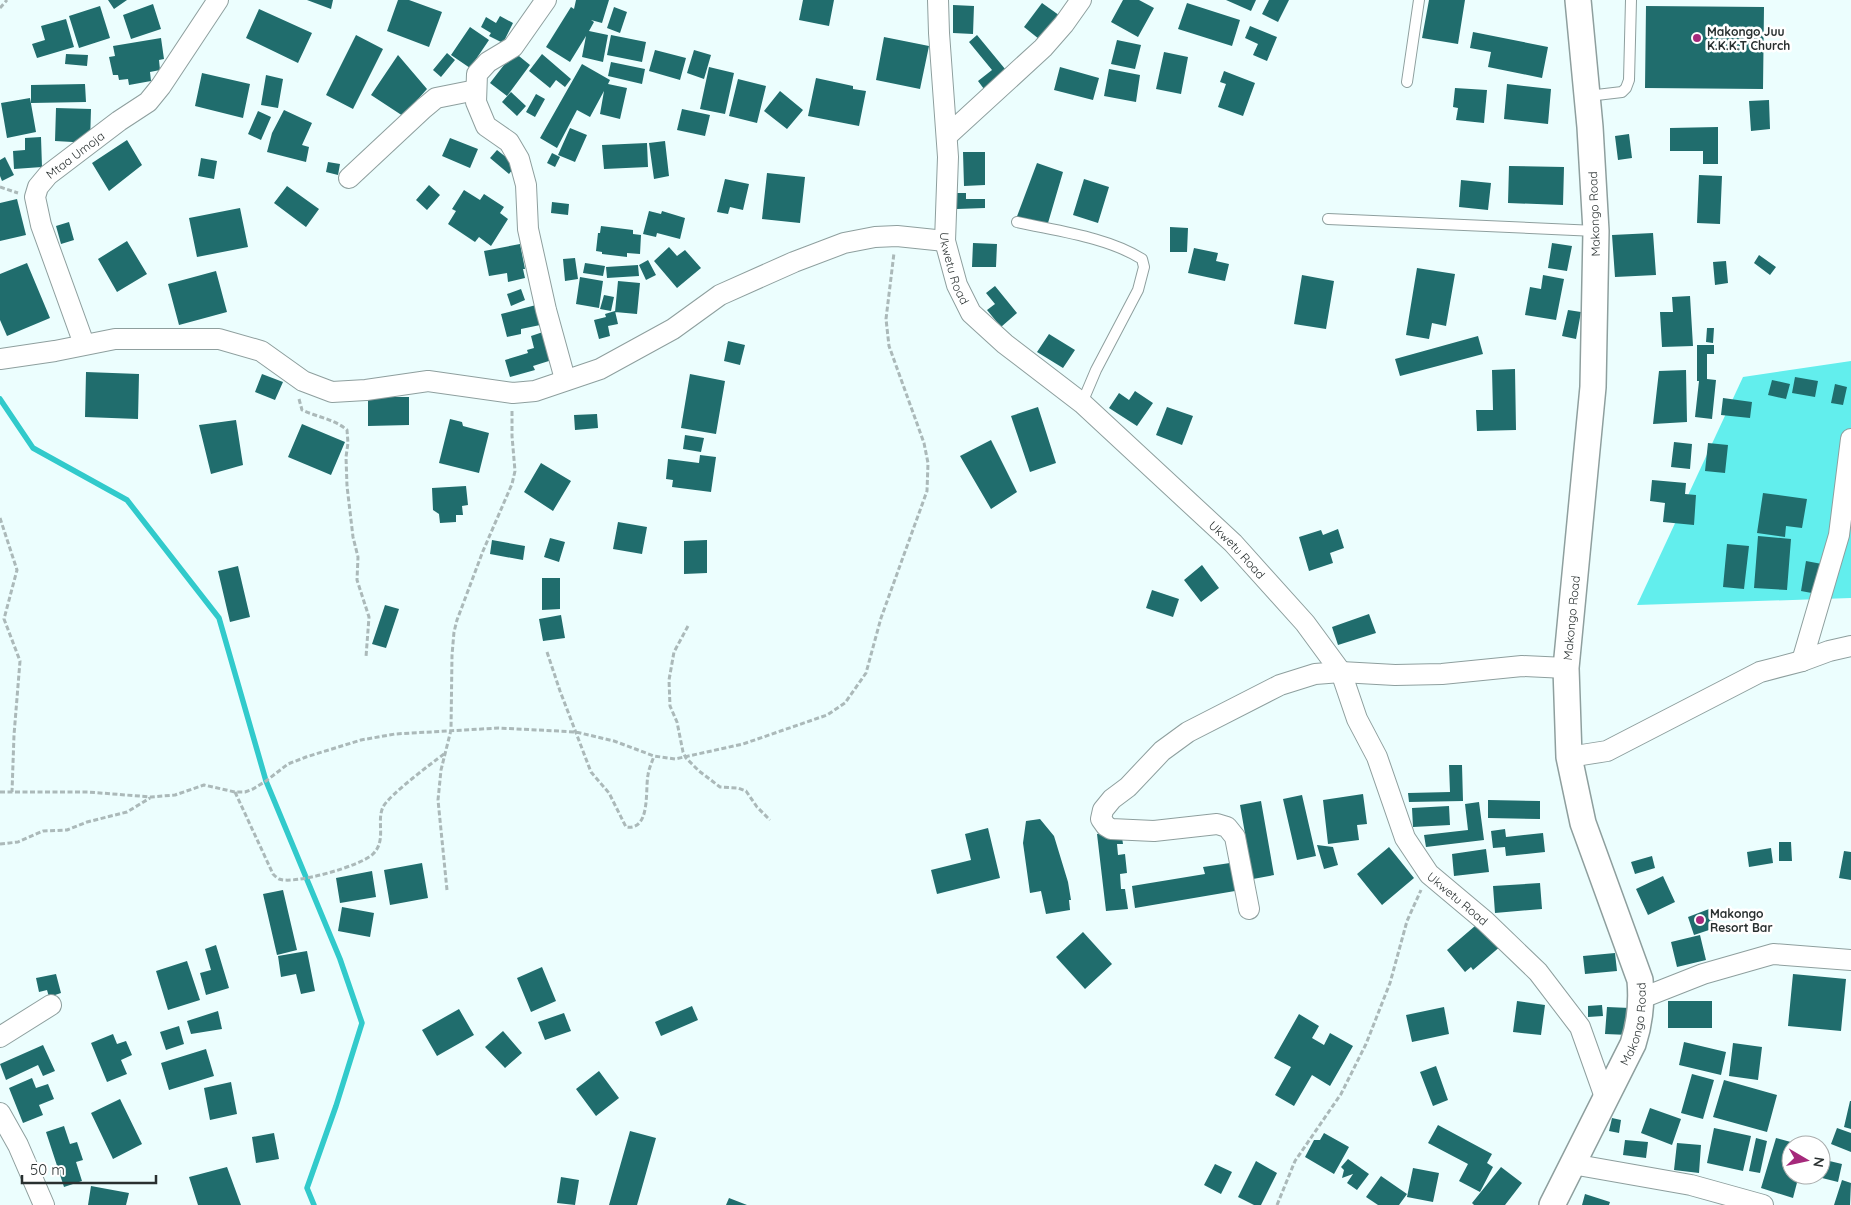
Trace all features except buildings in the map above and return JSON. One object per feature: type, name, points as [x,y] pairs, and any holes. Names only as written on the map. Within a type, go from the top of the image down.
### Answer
[{"type":"street","name":"Mtaa Umoja","points":[[84,344],[41,225],[35,197],[38,187],[48,175],[118,121],[148,102],[218,0]]},
{"type":"street","points":[[546,0],[513,46],[482,67],[477,74],[476,102],[486,126],[509,142],[519,159],[526,185],[528,229],[546,310],[565,379]]},
{"type":"street","name":"Ukwetu Road","points":[[938,0],[947,136],[945,242],[957,285],[971,313],[1005,344],[1082,403],[1232,543],[1305,623],[1341,672],[1357,719],[1377,757],[1405,838],[1429,874],[1491,926],[1538,972],[1580,1027],[1606,1100]]},
{"type":"street","points":[[947,136],[1043,48],[1064,24],[1081,0]]},
{"type":"street","name":"Makongo Road","points":[[1552,1205],[1633,1044],[1639,1024],[1642,998],[1640,980],[1583,824],[1569,757],[1566,668],[1593,388],[1596,231],[1587,96],[1578,0]]},
{"type":"street","points":[[349,178],[436,98],[476,90]]},
{"type":"street","points":[[0,359],[55,351],[114,339],[219,339],[261,352],[303,381],[332,392],[366,390],[428,381],[513,393],[534,391],[565,379],[600,369],[673,328],[720,295],[794,262],[844,243],[875,237],[896,236],[945,242]]},
{"type":"street","points":[[1802,660],[1839,535],[1851,440]]},
{"type":"street","points":[[1569,757],[1607,751],[1760,672],[1851,646]]},
{"type":"street","points":[[1249,909],[1235,837],[1228,827],[1217,824],[1154,831],[1111,829],[1101,819],[1103,810],[1112,799],[1128,787],[1162,751],[1188,732],[1280,685],[1315,674],[1341,672],[1395,675],[1442,674],[1522,666],[1566,668]]},
{"type":"street","points":[[1642,998],[1703,974],[1773,954],[1851,960]]},
{"type":"street","points":[[0,1037],[51,1005]]},
{"type":"street","points":[[0,1113],[18,1145],[44,1205]]},
{"type":"street","points":[[1572,1164],[1691,1185],[1763,1205]]},
{"type":"lane","points":[[1407,82],[1419,0]]},
{"type":"lane","points":[[1587,96],[1622,92],[1626,88],[1629,80],[1631,0]]},
{"type":"lane","points":[[1328,220],[1596,231]]},
{"type":"lane","points":[[1017,222],[1099,241],[1127,250],[1142,259],[1144,267],[1138,290],[1096,370],[1082,403]]},
{"type":"path","points":[[0,8],[7,0]]},
{"type":"path","points":[[0,792],[88,792],[151,797],[175,795],[204,786],[234,792],[245,792],[253,789],[288,764],[362,740],[394,734],[451,730],[499,728],[576,732],[614,741],[654,756],[675,759],[686,758],[743,744],[827,715],[845,703],[866,672],[881,618],[927,491],[928,463],[924,443],[889,346],[886,319],[896,236]]},
{"type":"path","points":[[447,890],[438,800],[444,754],[451,730],[452,654],[457,620],[512,484],[515,471],[512,436],[513,393]]},
{"type":"path","points":[[299,397],[302,410],[313,416],[339,423],[347,430],[347,486],[353,537],[358,557],[357,580],[369,617],[366,657]]},
{"type":"path","points":[[0,518],[17,570],[4,619],[5,626],[20,661],[12,792]]},
{"type":"path","points":[[688,626],[674,652],[668,688],[670,706],[677,722],[681,747],[686,758],[698,771],[720,787],[738,788],[746,791],[757,807],[770,820]]},
{"type":"path","points":[[548,652],[560,691],[591,772],[609,793],[626,827],[633,827],[642,820],[646,804],[648,774],[654,756]]},
{"type":"path","points":[[234,792],[273,874],[278,879],[286,880],[327,874],[352,866],[371,856],[378,849],[381,841],[382,814],[386,802],[444,754]]},
{"type":"path","points":[[0,844],[18,842],[42,831],[67,830],[87,822],[127,812],[151,797]]},
{"type":"path","points":[[1277,1205],[1295,1161],[1341,1094],[1366,1044],[1390,983],[1407,921],[1429,874]]},
{"type":"shaded area","points":[[1851,361],[1851,598],[1637,605],[1743,377]]},
{"type":"waterway","points":[[0,399],[33,448],[127,500],[219,618],[266,781],[340,959],[362,1023],[336,1106],[307,1188],[314,1205]]},
{"type":"place","name":"Makongo Juu K.K.K.T Church","points":[[1697,38]]},
{"type":"place","name":"Makongo Resort Bar","points":[[1700,920]]}]
